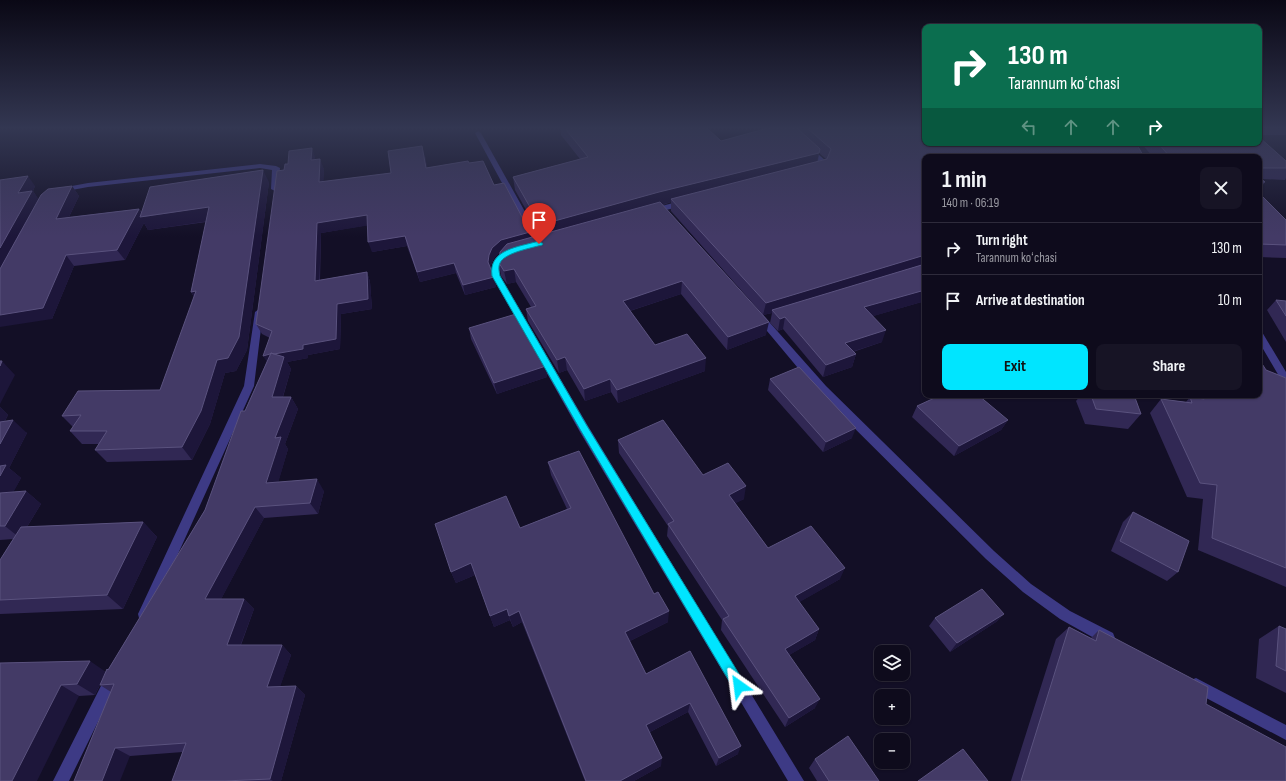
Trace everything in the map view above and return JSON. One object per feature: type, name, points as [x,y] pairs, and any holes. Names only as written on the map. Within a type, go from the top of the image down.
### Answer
[{"type":"street","points":[[496,163],[543,242],[506,253],[500,257],[496,262],[496,276],[584,429],[796,781]]},
{"type":"street","points":[[805,172],[820,168],[822,163]]},
{"type":"street","points":[[54,195],[58,191],[88,185],[260,166],[276,168],[273,200]]},
{"type":"street","points":[[646,213],[692,201]]},
{"type":"street","points":[[662,209],[672,220]]},
{"type":"street","points":[[139,624],[249,386],[260,301]]},
{"type":"street","points":[[752,308],[766,319],[822,389],[1006,569],[1027,588],[1065,615],[1120,645]]},
{"type":"street","points":[[1262,339],[1286,380]]},
{"type":"street","points":[[61,781],[118,667]]},
{"type":"street","points":[[1189,681],[1286,733]]},
{"type":"building","points":[[288,163],[320,163],[319,182],[391,173],[390,163],[425,163],[426,168],[453,163],[484,163],[494,185],[504,183],[530,232],[501,240],[492,248],[488,262],[494,277],[463,285],[454,263],[417,272],[405,236],[368,242],[367,215],[317,223],[315,281],[367,272],[368,299],[337,304],[336,339],[303,345],[303,349],[274,354],[271,353],[263,356],[272,331],[256,324],[277,171],[284,170],[285,164]]},
{"type":"building","points":[[564,163],[776,163],[659,192],[540,225],[513,177]]},
{"type":"building","points":[[810,163],[922,163],[922,256],[766,303],[671,199]]},
{"type":"building","points":[[1262,163],[1286,163],[1286,168],[1262,168]]},
{"type":"building","points":[[263,170],[239,337],[228,358],[217,360],[201,411],[182,447],[95,450],[107,431],[70,431],[81,415],[62,416],[78,391],[160,390],[196,291],[191,292],[209,207],[140,217],[150,187]]},
{"type":"building","points":[[28,176],[18,193],[32,191],[0,248],[0,180]]},
{"type":"building","points":[[72,186],[56,219],[139,209],[117,250],[66,255],[43,308],[0,315],[0,269],[41,195],[48,189]]},
{"type":"building","points":[[1262,196],[1286,220],[1286,245],[1262,244]]},
{"type":"building","points":[[660,202],[769,322],[728,337],[682,281],[623,301],[655,345],[687,334],[706,358],[617,390],[610,379],[584,389],[565,357],[557,360],[526,309],[536,306],[514,269],[504,271],[499,263],[500,252],[507,244]]},
{"type":"building","points":[[922,265],[922,291],[864,307],[886,330],[845,343],[856,354],[826,365],[785,317],[780,319],[772,310]]},
{"type":"building","points":[[1276,300],[1286,301],[1286,316]]},
{"type":"building","points":[[516,314],[546,366],[494,383],[469,328]]},
{"type":"building","points":[[271,353],[284,357],[272,397],[291,397],[275,438],[281,437],[266,483],[317,479],[310,503],[255,507],[205,599],[244,599],[227,645],[282,645],[267,687],[296,686],[270,779],[172,781],[186,743],[115,748],[102,781],[74,781],[114,684],[100,685],[107,669],[108,670],[205,510],[241,411],[245,411]]},
{"type":"building","points":[[1262,364],[1266,370],[1286,378],[1286,568],[1212,538],[1217,485],[1200,483],[1161,399],[1192,403],[1190,398],[1262,398]]},
{"type":"building","points":[[799,367],[856,428],[826,442],[770,379]]},
{"type":"building","points":[[934,398],[982,398],[1008,420],[959,446],[917,406]]},
{"type":"building","points":[[1092,398],[1135,398],[1141,414],[1096,409]]},
{"type":"building","points":[[13,420],[0,444],[0,422]]},
{"type":"building","points":[[663,420],[703,475],[728,463],[746,486],[729,495],[768,548],[811,526],[845,568],[795,596],[819,629],[785,649],[820,699],[789,718],[723,619],[729,616],[668,524],[674,521],[618,440]]},
{"type":"building","points":[[579,451],[654,594],[658,592],[669,611],[625,632],[646,674],[690,651],[741,746],[719,758],[690,703],[646,725],[662,758],[620,781],[586,781],[519,611],[509,616],[507,609],[490,616],[471,563],[451,572],[435,524],[506,496],[520,528],[571,508],[548,462]]},
{"type":"building","points":[[6,465],[0,476],[0,466]]},
{"type":"building","points":[[26,491],[5,526],[0,526],[0,493]]},
{"type":"building","points":[[1133,512],[1189,541],[1178,572],[1120,541]]},
{"type":"building","points":[[143,522],[107,595],[0,600],[0,560],[21,527]]},
{"type":"building","points":[[982,589],[1004,614],[957,643],[935,618]]},
{"type":"building","points":[[1279,626],[1286,629],[1286,671],[1276,666]]},
{"type":"building","points":[[1069,627],[1096,641],[1099,630],[1208,687],[1206,704],[1286,747],[1286,781],[1021,781]]},
{"type":"building","points":[[90,661],[77,684],[61,685],[12,781],[0,781],[0,663]]},
{"type":"building","points":[[848,736],[879,781],[829,781],[815,759]]},
{"type":"building","points":[[963,749],[988,781],[918,781]]},
{"type":"route","points":[[539,244],[506,253],[500,257],[496,262],[496,276],[584,429],[739,686]]}]
